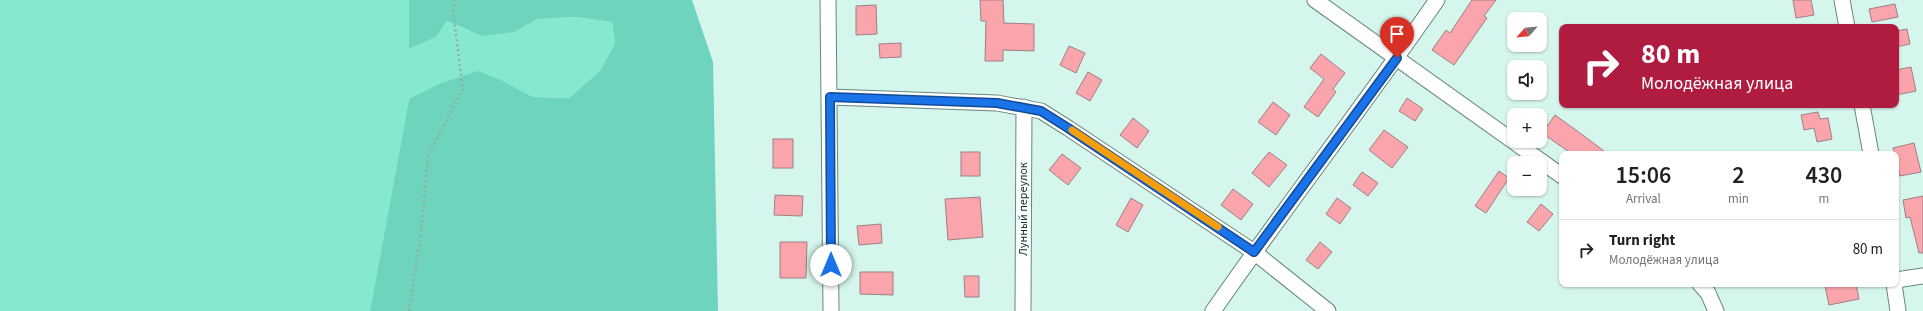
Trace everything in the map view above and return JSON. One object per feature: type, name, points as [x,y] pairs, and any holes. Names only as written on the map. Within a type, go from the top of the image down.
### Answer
[{"type":"street","points":[[828,0],[831,311]]},
{"type":"street","points":[[1315,0],[1559,174]]},
{"type":"street","points":[[1213,311],[1254,252],[1397,58],[1437,0]]},
{"type":"street","points":[[1842,0],[1846,24]]},
{"type":"street","points":[[830,97],[997,103],[1041,111],[1254,252],[1328,311]]},
{"type":"street","name":"Лунный переулок","points":[[1023,311],[1024,107]]},
{"type":"street","points":[[1862,108],[1870,151]]},
{"type":"street","points":[[1899,280],[1923,276]]},
{"type":"street","points":[[1703,287],[1708,293],[1716,311]]},
{"type":"street","points":[[1894,287],[1898,311]]},
{"type":"path","points":[[409,311],[421,233],[428,156],[463,89],[453,12],[454,0]]},
{"type":"green space","points":[[0,0],[409,0],[409,49],[436,37],[447,21],[469,31],[515,32],[537,19],[576,17],[612,22],[615,43],[600,71],[569,98],[533,97],[503,81],[409,99],[370,311],[0,311]]},
{"type":"green space","points":[[409,0],[692,0],[713,62],[718,311],[370,311],[409,99],[439,84],[478,71],[503,81],[533,97],[569,98],[600,71],[615,43],[612,22],[576,17],[537,19],[515,32],[482,36],[447,21],[436,37],[409,49]]},
{"type":"building","points":[[980,0],[1003,0],[1004,23],[1034,24],[1034,51],[1003,50],[1003,61],[985,61],[986,21],[981,21]]},
{"type":"building","points":[[1472,0],[1496,0],[1484,16],[1487,18],[1454,65],[1432,50],[1446,30],[1450,33]]},
{"type":"building","points":[[1793,0],[1811,0],[1814,15],[1796,18]]},
{"type":"building","points":[[1895,4],[1898,17],[1872,22],[1869,9]]},
{"type":"building","points":[[876,5],[877,34],[856,35],[856,6]]},
{"type":"building","points":[[1907,29],[1910,44],[1899,46],[1899,30]]},
{"type":"building","points":[[901,43],[901,57],[880,58],[879,44]]},
{"type":"building","points":[[1069,46],[1085,53],[1076,73],[1060,65]]},
{"type":"building","points":[[1321,54],[1345,73],[1333,89],[1336,92],[1318,117],[1304,107],[1324,79],[1310,68]]},
{"type":"building","points":[[1911,67],[1916,91],[1899,94],[1899,69]]},
{"type":"building","points":[[1088,72],[1102,80],[1090,101],[1076,93]]},
{"type":"building","points":[[1407,98],[1423,109],[1415,121],[1399,111]]},
{"type":"building","points":[[1273,102],[1290,115],[1276,135],[1258,122]]},
{"type":"building","points":[[1818,112],[1820,119],[1828,118],[1832,139],[1817,142],[1814,128],[1804,130],[1801,115]]},
{"type":"building","points":[[1555,115],[1604,151],[1568,151],[1547,136],[1547,126]]},
{"type":"building","points":[[1133,118],[1149,131],[1137,148],[1120,135]]},
{"type":"building","points":[[1384,130],[1408,147],[1392,168],[1369,150]]},
{"type":"building","points":[[773,139],[793,139],[793,168],[773,168]]},
{"type":"building","points":[[1914,143],[1921,172],[1900,176],[1899,151],[1894,151],[1893,148]]},
{"type":"building","points":[[961,152],[980,152],[980,176],[961,176]]},
{"type":"building","points":[[1269,152],[1287,165],[1269,187],[1252,173]]},
{"type":"building","points":[[1062,154],[1081,168],[1068,185],[1049,170]]},
{"type":"building","points":[[1499,171],[1507,177],[1507,181],[1486,213],[1475,206]]},
{"type":"building","points":[[1362,172],[1378,183],[1368,196],[1353,185]]},
{"type":"building","points":[[1233,189],[1253,204],[1241,220],[1221,205]]},
{"type":"building","points":[[775,195],[803,196],[802,216],[774,215]]},
{"type":"building","points":[[1923,196],[1923,253],[1919,253],[1910,217],[1906,218],[1903,200]]},
{"type":"building","points":[[980,197],[983,237],[948,240],[945,199]]},
{"type":"building","points":[[1131,198],[1143,205],[1128,232],[1116,225]]},
{"type":"building","points":[[1337,198],[1351,208],[1340,224],[1326,214]]},
{"type":"building","points":[[1541,204],[1553,214],[1539,231],[1527,222]]},
{"type":"building","points":[[881,224],[882,243],[859,245],[857,226]]},
{"type":"building","points":[[780,242],[807,242],[806,278],[780,278]]},
{"type":"building","points":[[1320,242],[1332,252],[1318,269],[1306,260]]},
{"type":"building","points":[[860,272],[893,272],[893,295],[860,294]]},
{"type":"building","points":[[964,276],[979,276],[979,297],[965,297]]},
{"type":"building","points":[[1825,287],[1857,287],[1859,299],[1829,305]]},
{"type":"slow traffic","points":[[1072,130],[1218,227]]},
{"type":"route","points":[[831,265],[830,97],[997,103],[1041,111],[1254,252],[1397,58]]}]
